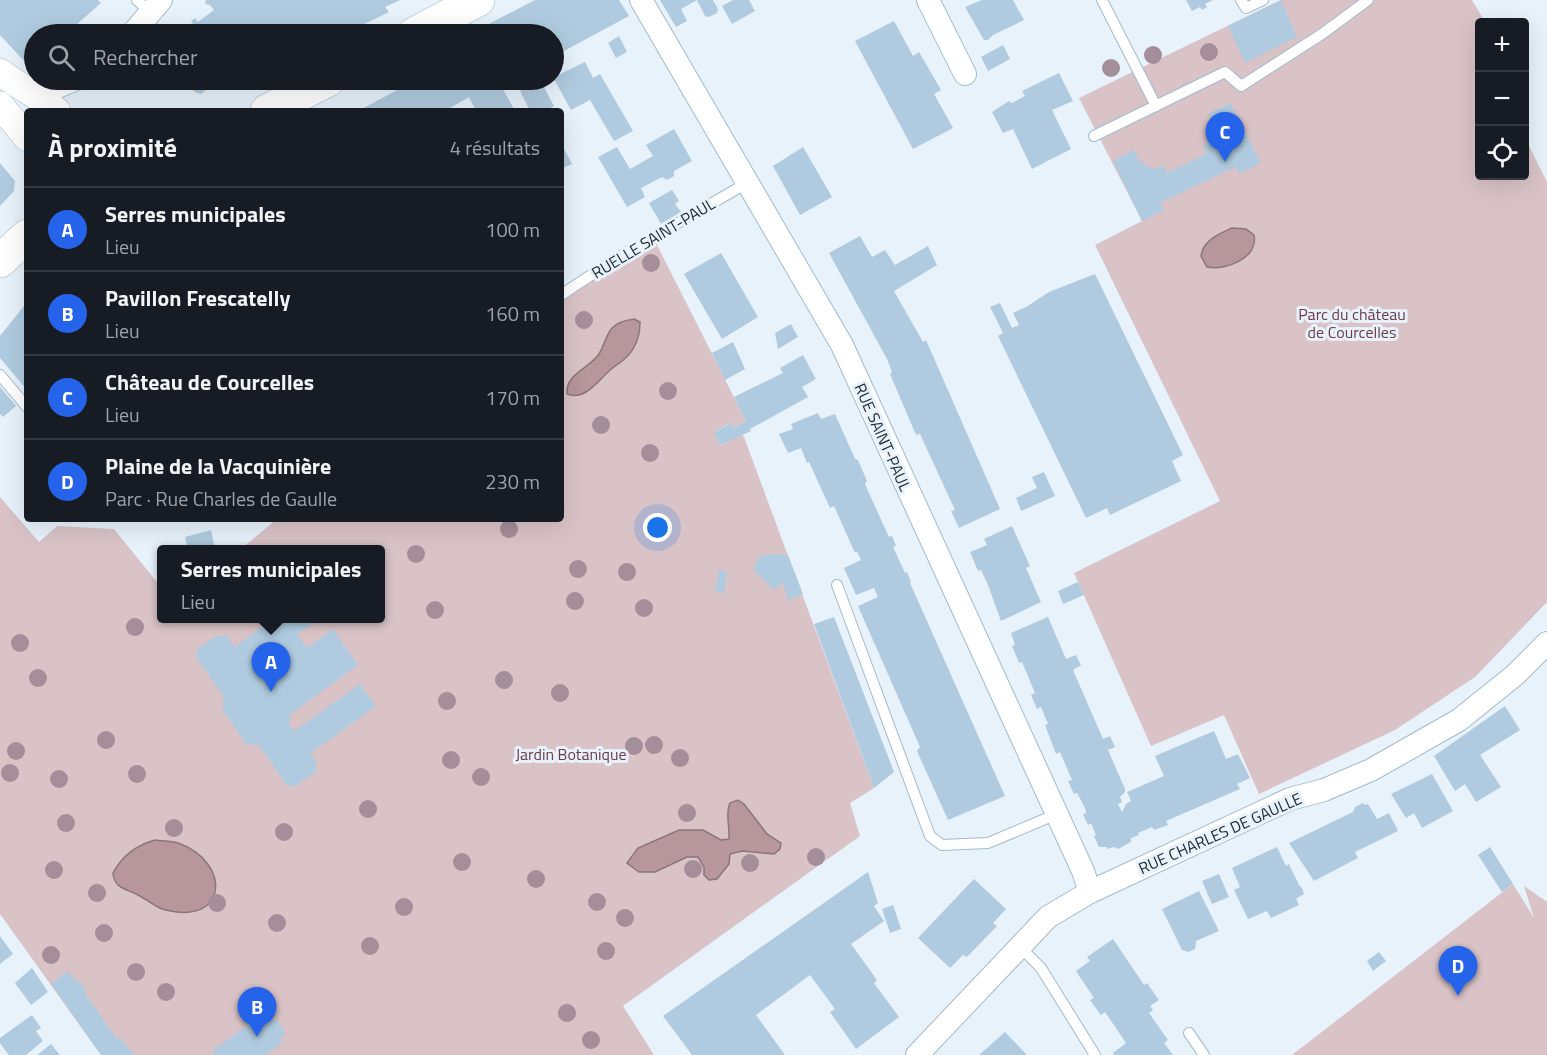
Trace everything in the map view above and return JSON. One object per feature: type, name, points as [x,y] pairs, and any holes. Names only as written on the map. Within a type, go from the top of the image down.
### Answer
[{"type":"main road","points":[[433,24],[478,0]]},
{"type":"main road","points":[[273,108],[308,90]]},
{"type":"main road","points":[[0,261],[24,239]]},
{"type":"street","name":"RUE SAINT-PAUL","points":[[641,0],[842,345],[1083,870],[1090,892]]},
{"type":"street","points":[[928,0],[965,74]]},
{"type":"street","points":[[138,24],[150,4]]},
{"type":"street","points":[[0,72],[24,89]]},
{"type":"street","points":[[26,90],[47,103],[62,90]]},
{"type":"street","points":[[0,105],[24,134]]},
{"type":"street","name":"RUE CHARLES DE GAULLE","points":[[917,1055],[1048,917],[1090,892],[1290,799],[1324,790],[1371,770],[1459,720],[1515,675],[1547,643]]},
{"type":"lane","points":[[1102,0],[1156,106]]},
{"type":"lane","points":[[1241,0],[1246,9],[1263,0]]},
{"type":"lane","points":[[1094,136],[1225,72],[1241,86],[1322,34],[1368,0]]},
{"type":"lane","name":"RUELLE SAINT-PAUL","points":[[564,293],[612,261],[747,183]]},
{"type":"lane","points":[[0,375],[24,403]]},
{"type":"lane","points":[[837,585],[930,836],[942,845],[988,843],[1057,814]]},
{"type":"lane","points":[[1020,947],[1041,968],[1095,1055]]},
{"type":"lane","points":[[1189,1033],[1204,1055]]},
{"type":"green space","name":"Parc du château de Courcelles","points":[[1281,0],[1472,0],[1483,18],[1475,18],[1475,180],[1529,180],[1529,146],[1547,182],[1547,602],[1475,677],[1395,730],[1259,794],[1224,715],[1151,746],[1074,573],[1220,501],[1095,245],[1142,221],[1079,98]]},
{"type":"green space","name":"Jardin Botanique","points":[[655,241],[746,421],[733,428],[730,423],[714,432],[721,445],[742,434],[744,437],[874,788],[850,803],[860,836],[623,1006],[654,1055],[101,1055],[0,914],[0,497],[39,542],[57,526],[114,529],[157,582],[157,623],[385,623],[385,545],[246,545],[273,522],[564,522],[564,299]]},
{"type":"green space","points":[[1513,884],[1534,918],[1524,886],[1547,902],[1547,1055],[1292,1055]]},
{"type":"shaded area","points":[[1232,228],[1246,229],[1254,235],[1251,250],[1231,265],[1207,267],[1201,256],[1202,250],[1212,238]]},
{"type":"shaded area","points":[[634,319],[640,322],[639,332],[635,346],[628,356],[585,392],[580,395],[567,394],[570,381],[599,354],[612,328]]},
{"type":"shaded area","points":[[738,800],[744,804],[767,834],[781,843],[780,849],[774,854],[742,851],[730,854],[729,864],[717,879],[709,880],[704,875],[704,867],[698,857],[687,857],[655,872],[639,872],[627,863],[638,848],[679,830],[703,830],[721,840],[729,839],[729,807],[730,803]]},
{"type":"shaded area","points":[[155,840],[178,843],[196,852],[208,864],[214,877],[215,890],[211,901],[200,909],[184,912],[162,909],[118,885],[113,873],[125,856],[136,848]]},
{"type":"building","points":[[0,0],[98,0],[101,3],[77,24],[24,24],[24,61],[0,35]]},
{"type":"building","points":[[206,0],[400,0],[385,7],[389,12],[364,24],[193,24],[191,21],[195,18],[198,22],[214,10],[210,5],[205,4]]},
{"type":"building","points":[[535,0],[619,0],[629,16],[564,51],[564,24],[488,24]]},
{"type":"building","points":[[660,0],[697,0],[681,9],[687,21],[676,27]]},
{"type":"building","points":[[697,0],[713,0],[718,9],[717,13],[709,17],[705,16]]},
{"type":"building","points":[[733,0],[749,0],[755,11],[732,24],[722,6]]},
{"type":"building","points":[[982,0],[1013,0],[1024,20],[984,40],[965,7]]},
{"type":"building","points":[[1186,0],[1213,0],[1205,4],[1207,7],[1202,10],[1200,7],[1192,11]]},
{"type":"building","points":[[1281,0],[1297,37],[1245,63],[1228,26]]},
{"type":"building","points":[[894,21],[913,56],[919,52],[941,90],[934,94],[953,128],[913,149],[855,41]]},
{"type":"building","points":[[619,36],[627,52],[616,58],[608,43]]},
{"type":"building","points":[[1003,45],[1010,59],[988,71],[981,57]]},
{"type":"building","points":[[585,62],[593,78],[600,74],[633,131],[614,141],[590,100],[571,110],[560,90],[564,90],[564,72]]},
{"type":"building","points":[[1059,73],[1073,101],[1052,110],[1071,149],[1032,169],[1013,129],[1003,133],[992,112],[1009,101],[1012,103],[1025,96],[1022,91]]},
{"type":"building","points":[[193,90],[206,90],[201,94]]},
{"type":"building","points":[[397,90],[503,90],[513,108],[474,108],[469,97],[450,108],[364,108]]},
{"type":"building","points":[[545,90],[554,106],[528,108],[520,91]]},
{"type":"building","points":[[1230,103],[1261,163],[1239,174],[1235,167],[1160,203],[1164,210],[1142,221],[1113,161],[1134,150],[1140,162],[1155,169],[1163,165],[1167,173],[1207,153],[1203,145],[1212,141],[1212,126],[1214,125],[1208,114]]},
{"type":"building","points":[[674,129],[692,161],[674,171],[674,176],[667,180],[662,177],[641,188],[645,197],[627,207],[598,157],[617,147],[630,169],[653,156],[646,145]]},
{"type":"building","points":[[803,147],[832,197],[800,215],[773,166]]},
{"type":"building","points":[[564,149],[572,164],[564,168]]},
{"type":"building","points":[[0,163],[15,181],[14,191],[0,206]]},
{"type":"building","points":[[672,190],[679,201],[675,204],[681,212],[661,224],[649,203]]},
{"type":"building","points":[[860,236],[872,257],[885,250],[895,265],[928,246],[937,265],[894,291],[923,342],[926,340],[1000,509],[959,528],[951,511],[955,510],[920,434],[916,435],[890,374],[892,372],[887,359],[829,253]]},
{"type":"building","points":[[721,253],[758,317],[722,339],[684,274]]},
{"type":"building","points":[[1095,274],[1183,455],[1172,461],[1181,481],[1110,515],[1107,508],[1086,518],[998,336],[1003,333],[990,307],[1000,303],[1012,328],[1019,325],[1013,313],[1049,292]]},
{"type":"building","points":[[24,306],[24,386],[0,358],[0,336]]},
{"type":"building","points":[[791,324],[798,337],[778,349],[775,333]]},
{"type":"building","points":[[733,342],[745,369],[725,380],[712,353]]},
{"type":"building","points":[[803,355],[816,379],[802,387],[808,397],[750,429],[751,431],[720,445],[714,432],[731,423],[733,428],[746,421],[734,397],[783,373],[780,368]]},
{"type":"building","points":[[0,387],[16,406],[3,417],[0,414]]},
{"type":"building","points":[[818,413],[821,419],[835,414],[855,459],[858,460],[867,481],[865,484],[868,491],[889,537],[892,536],[896,546],[893,547],[905,573],[907,572],[1005,796],[948,820],[917,751],[920,747],[858,606],[878,597],[874,588],[856,595],[844,568],[861,560],[857,551],[855,553],[834,506],[830,508],[801,448],[788,453],[779,434],[793,429],[791,424]]},
{"type":"building","points":[[1044,472],[1055,496],[1021,511],[1016,498],[1037,488],[1032,477]]},
{"type":"building","points":[[1012,526],[1030,566],[1026,568],[1041,602],[1001,621],[988,585],[981,570],[978,571],[970,552],[987,545],[984,539]]},
{"type":"building","points":[[211,530],[214,545],[187,545],[185,537]]},
{"type":"building","points":[[788,555],[803,594],[788,600],[783,582],[774,590],[753,569],[760,556]]},
{"type":"building","points":[[719,570],[727,572],[724,593],[715,592]]},
{"type":"building","points":[[1078,582],[1084,595],[1063,604],[1058,591]]},
{"type":"building","points":[[834,617],[894,772],[874,788],[814,624]]},
{"type":"building","points":[[1048,617],[1066,659],[1076,655],[1081,665],[1073,670],[1103,739],[1110,736],[1115,747],[1108,750],[1125,789],[1120,797],[1122,802],[1118,804],[1122,812],[1126,804],[1131,801],[1127,792],[1164,776],[1155,756],[1214,731],[1226,759],[1238,754],[1250,778],[1237,784],[1240,789],[1166,821],[1168,825],[1154,830],[1152,827],[1138,833],[1139,835],[1131,838],[1131,842],[1118,849],[1099,847],[1091,823],[1088,825],[1083,814],[1086,813],[1085,808],[1077,793],[1074,794],[1068,781],[1072,780],[1060,752],[1056,754],[1041,707],[1037,709],[1031,695],[1035,693],[1022,662],[1019,663],[1012,646],[1015,645],[1011,633]]},
{"type":"building","points":[[267,623],[313,623],[297,634],[307,648],[333,629],[358,665],[291,714],[289,724],[294,731],[360,684],[376,706],[310,754],[316,760],[316,772],[294,787],[284,784],[285,782],[257,743],[254,745],[243,743],[244,741],[222,712],[224,697],[196,657],[197,649],[216,636],[227,636],[235,647]]},
{"type":"building","points":[[1505,706],[1520,730],[1480,755],[1501,787],[1476,802],[1465,784],[1455,791],[1434,756]]},
{"type":"building","points":[[1432,774],[1453,811],[1422,828],[1414,813],[1406,818],[1391,794]]},
{"type":"building","points":[[1363,803],[1368,804],[1377,819],[1389,813],[1398,831],[1355,852],[1358,858],[1314,881],[1289,843],[1353,812],[1355,807]]},
{"type":"building","points":[[1277,847],[1286,866],[1289,864],[1304,894],[1296,899],[1299,905],[1271,918],[1267,911],[1248,919],[1234,890],[1240,887],[1232,868]]},
{"type":"building","points":[[1490,847],[1513,884],[1502,892],[1478,855]]},
{"type":"building","points":[[868,872],[878,903],[874,906],[884,921],[851,944],[877,980],[874,983],[899,1017],[856,1049],[830,1012],[835,1009],[810,975],[756,1015],[785,1055],[692,1055],[663,1016]]},
{"type":"building","points":[[1219,874],[1229,897],[1212,904],[1202,881]]},
{"type":"building","points":[[974,879],[1006,909],[993,923],[997,926],[967,957],[963,955],[950,968],[918,938]]},
{"type":"building","points":[[1199,891],[1219,931],[1196,941],[1195,949],[1188,952],[1182,950],[1162,909]]},
{"type":"building","points":[[893,905],[901,929],[890,933],[882,909]]},
{"type":"building","points":[[0,936],[13,954],[0,964]]},
{"type":"building","points":[[1113,939],[1144,985],[1147,983],[1159,1000],[1150,1006],[1153,1010],[1149,1013],[1168,1040],[1164,1043],[1173,1055],[1114,1055],[1113,1053],[1126,1043],[1105,1012],[1101,1015],[1090,1000],[1094,998],[1076,971],[1090,961],[1087,957]]},
{"type":"building","points":[[1379,952],[1386,961],[1373,971],[1367,961]]},
{"type":"building","points":[[32,968],[48,992],[31,1005],[15,983]]},
{"type":"building","points":[[68,971],[76,982],[79,980],[86,991],[84,992],[118,1040],[121,1038],[134,1055],[101,1055],[51,984]]},
{"type":"building","points":[[269,1014],[274,1020],[276,1019],[286,1034],[280,1039],[282,1043],[265,1055],[215,1055],[212,1051],[262,1015],[264,1018]]},
{"type":"building","points":[[32,1015],[41,1028],[36,1031],[43,1041],[26,1055],[9,1055],[0,1043],[0,1038]]},
{"type":"building","points":[[1005,1032],[1027,1055],[979,1055]]},
{"type":"building","points":[[51,1044],[60,1055],[37,1055]]},
{"type":"place","name":"Château de Courcelles","points":[[1225,162]]},
{"type":"place","name":"Serres municipales","points":[[271,692]]},
{"type":"place","name":"Plaine de la Vacquinière","points":[[1458,996]]},
{"type":"place","name":"Pavillon Frescatelly","points":[[257,1037]]}]
